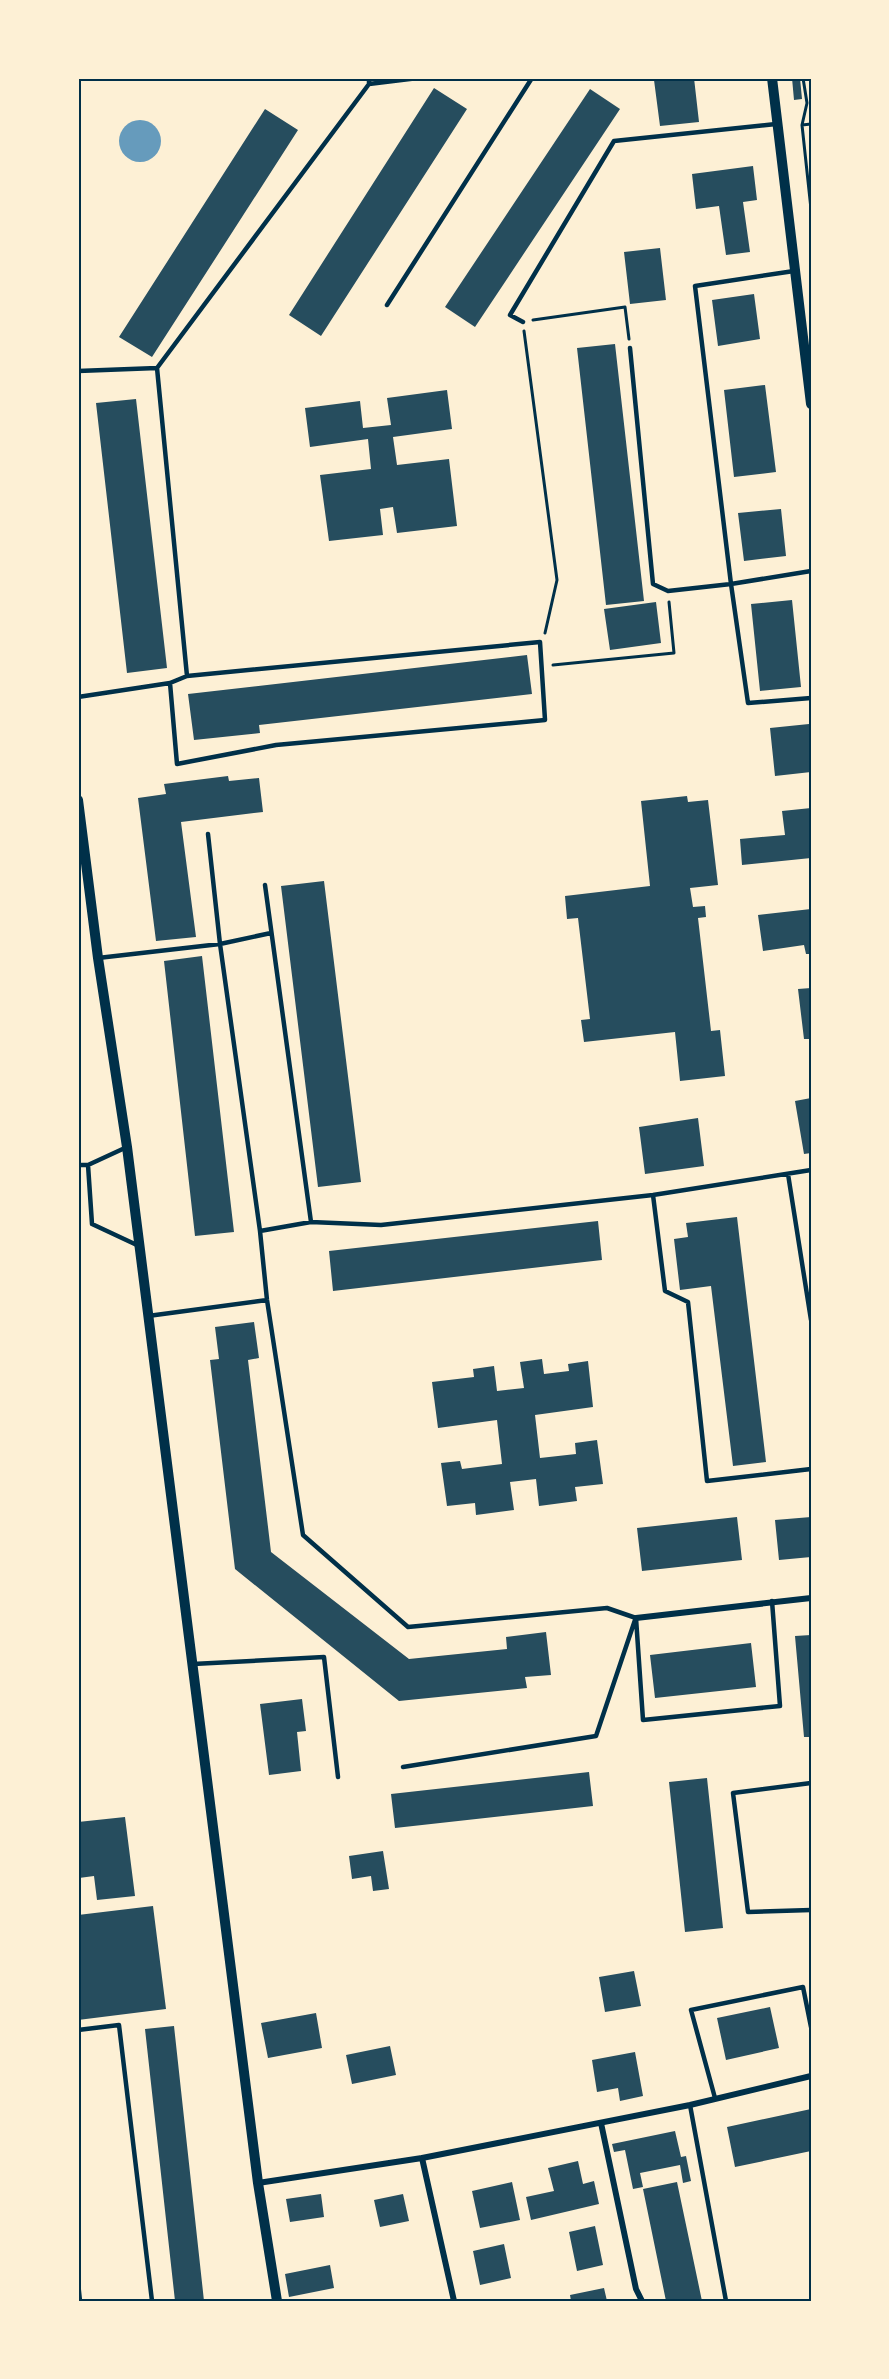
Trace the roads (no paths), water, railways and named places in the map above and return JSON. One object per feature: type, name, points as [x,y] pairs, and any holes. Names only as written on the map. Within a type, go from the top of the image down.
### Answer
[{"type":"street","points":[[772,78],[811,404]]},
{"type":"street","points":[[78,800],[98,958],[140,1246],[258,2183],[277,2301]]},
{"type":"street","points":[[636,1618],[811,1598]]},
{"type":"street","points":[[258,2183],[422,2158],[690,2105],[811,2076]]},
{"type":"street","points":[[601,2123],[636,2289],[642,2301]]},
{"type":"street","points":[[422,2158],[454,2301]]},
{"type":"lane","points":[[187,676],[157,368],[369,81],[418,78]]},
{"type":"lane","points":[[387,305],[532,78]]},
{"type":"lane","points":[[523,322],[510,315],[614,141],[778,123]]},
{"type":"lane","points":[[794,271],[695,286],[731,585],[748,703],[811,698]]},
{"type":"lane","points":[[630,348],[653,584],[668,591],[731,585],[811,571]]},
{"type":"lane","points":[[78,371],[157,368]]},
{"type":"lane","points":[[78,697],[170,683],[187,676],[540,642],[546,720],[276,745],[177,764],[170,683]]},
{"type":"lane","points":[[208,834],[220,944],[260,1231],[267,1300],[303,1535],[408,1627],[607,1608],[636,1618]]},
{"type":"lane","points":[[265,885],[311,1222]]},
{"type":"lane","points":[[98,958],[220,944],[271,933]]},
{"type":"lane","points":[[78,1165],[88,1165],[127,1147]]},
{"type":"lane","points":[[88,1165],[92,1224],[140,1246]]},
{"type":"lane","points":[[260,1231],[311,1222],[381,1226],[653,1195],[811,1170]]},
{"type":"lane","points":[[788,1174],[811,1320]]},
{"type":"lane","points":[[653,1195],[665,1291],[688,1302],[707,1481],[811,1469]]},
{"type":"lane","points":[[148,1316],[267,1300]]},
{"type":"lane","points":[[636,1618],[644,1720],[780,1706],[772,1601]]},
{"type":"lane","points":[[403,1767],[596,1736],[636,1618]]},
{"type":"lane","points":[[193,1664],[324,1657],[338,1777]]},
{"type":"lane","points":[[811,1783],[733,1793],[747,1912],[811,1910]]},
{"type":"lane","points":[[715,2098],[691,2010],[803,1987],[811,2027]]},
{"type":"lane","points":[[78,2030],[119,2025],[152,2301]]},
{"type":"lane","points":[[690,2105],[726,2301]]},
{"type":"lane","points":[[78,2282],[80,2301]]},
{"type":"water","points":[[140,120],[155,126],[161,141],[155,156],[140,162],[125,156],[119,141],[125,126]]}]
